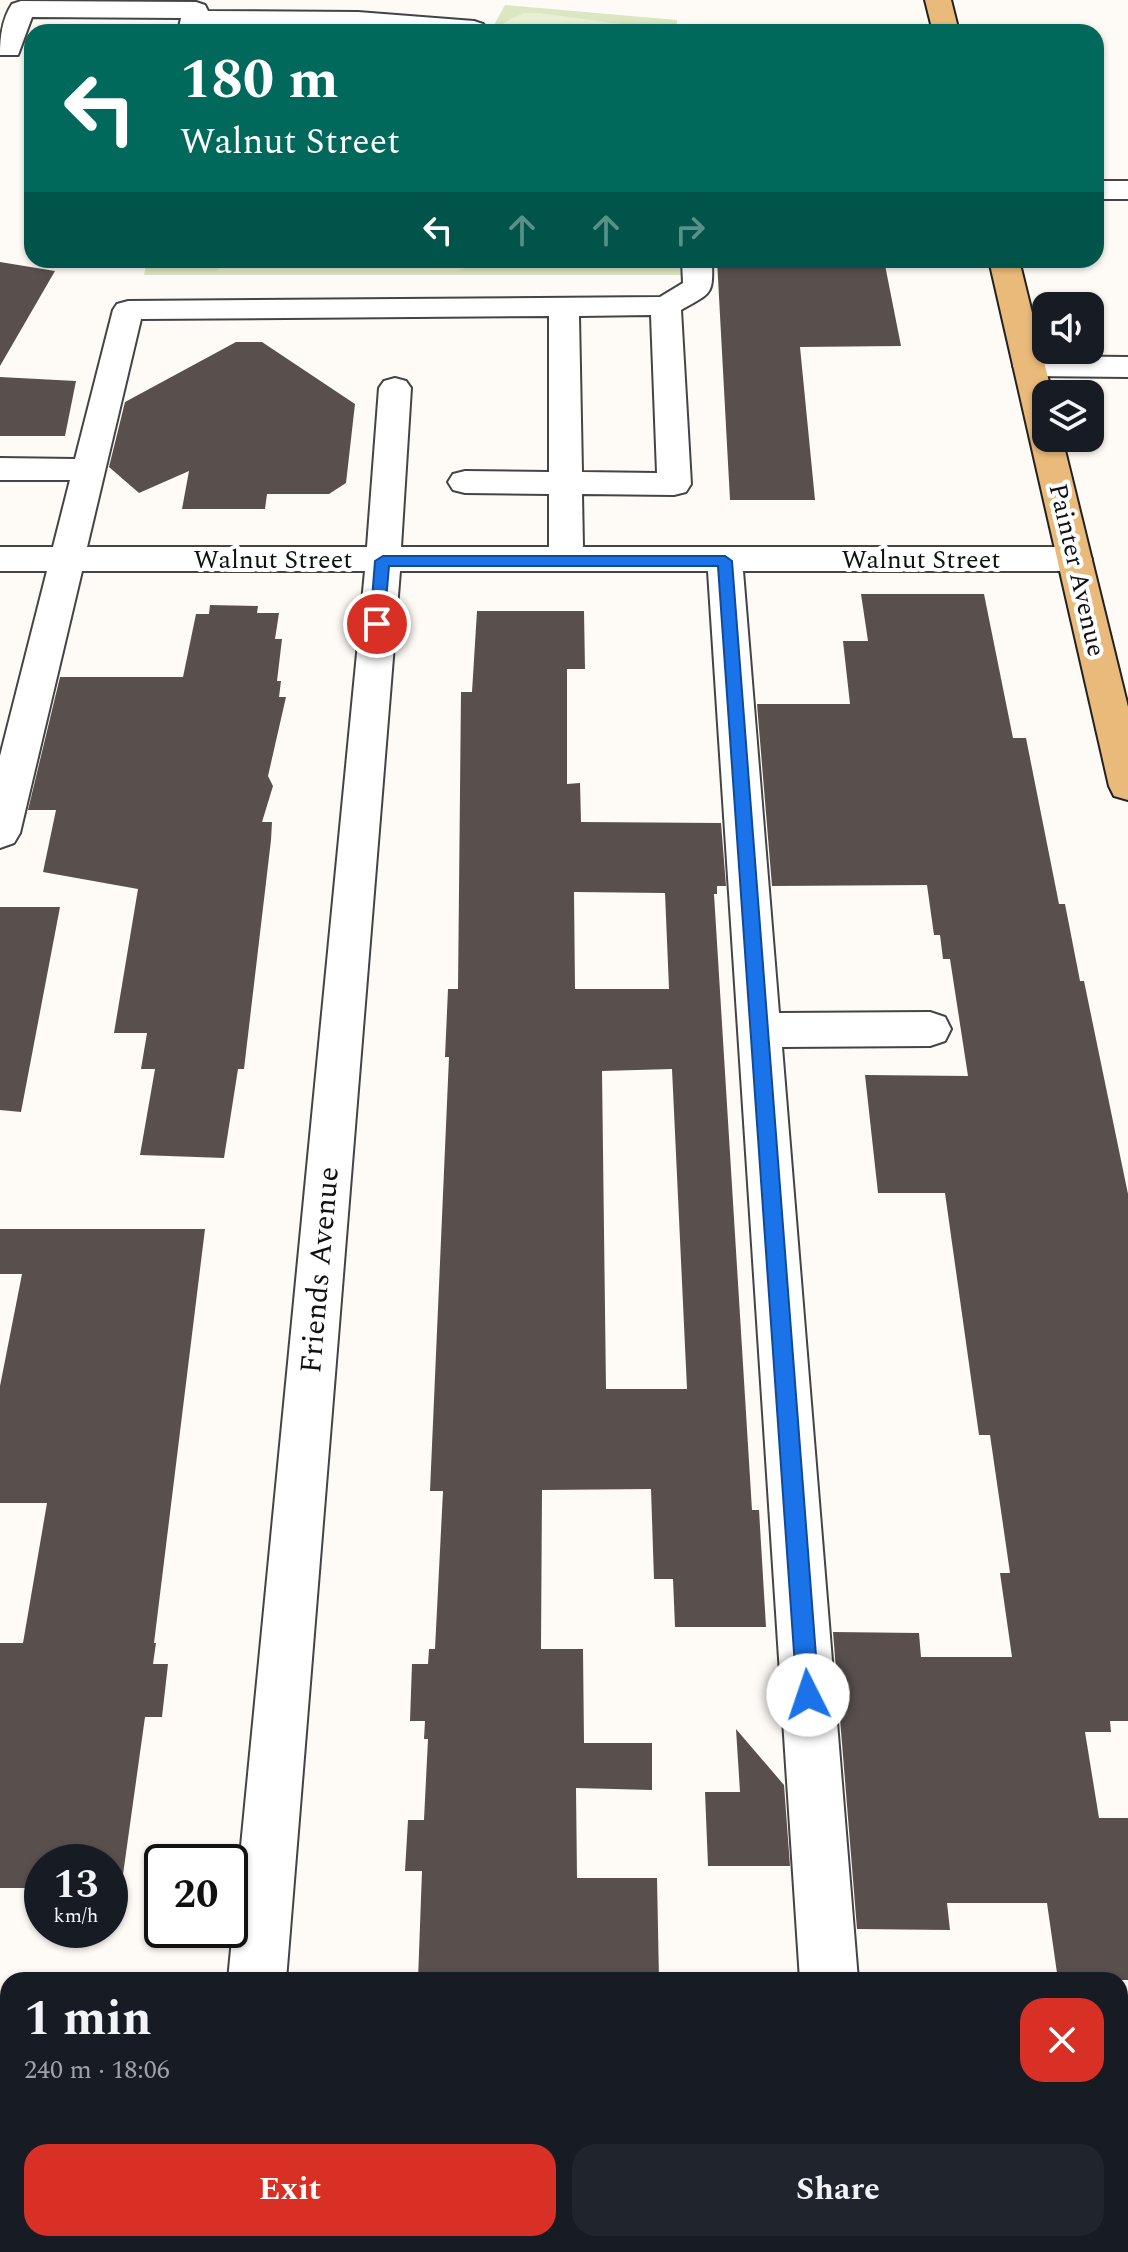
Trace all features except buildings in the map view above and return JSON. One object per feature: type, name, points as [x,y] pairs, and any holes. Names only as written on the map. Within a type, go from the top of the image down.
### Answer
[{"type":"main road","points":[[938,0],[944,24]]},
{"type":"main road","name":"Painter Avenue","points":[[1006,268],[1128,786]]},
{"type":"street","points":[[14,49],[21,9],[196,10],[192,24]]},
{"type":"street","points":[[225,24],[358,20],[410,24]]},
{"type":"street","points":[[1104,190],[1128,190]]},
{"type":"street","points":[[0,833],[128,310],[666,306],[698,287],[697,268]]},
{"type":"street","points":[[564,306],[566,561]]},
{"type":"street","points":[[465,482],[674,484],[666,306]]},
{"type":"street","points":[[1029,366],[1128,367]]},
{"type":"street","name":"Friends Avenue","points":[[258,1972],[383,561],[395,388]]},
{"type":"street","points":[[0,469],[89,470]]},
{"type":"street","name":"Walnut Street","points":[[0,559],[1075,559]]},
{"type":"street","points":[[725,561],[828,1972]]},
{"type":"street","points":[[0,672],[39,672]]},
{"type":"street","points":[[759,1030],[930,1029]]},
{"type":"green space","points":[[505,5],[677,20],[677,24],[494,24]]},
{"type":"green space","points":[[524,13],[540,13],[620,24],[504,24]]},
{"type":"green space","points":[[145,268],[689,268],[689,275],[144,275]]},
{"type":"green space","points":[[219,268],[465,268],[457,271],[218,271]]},
{"type":"route","points":[[377,624],[383,561],[725,561],[808,1695]]}]
